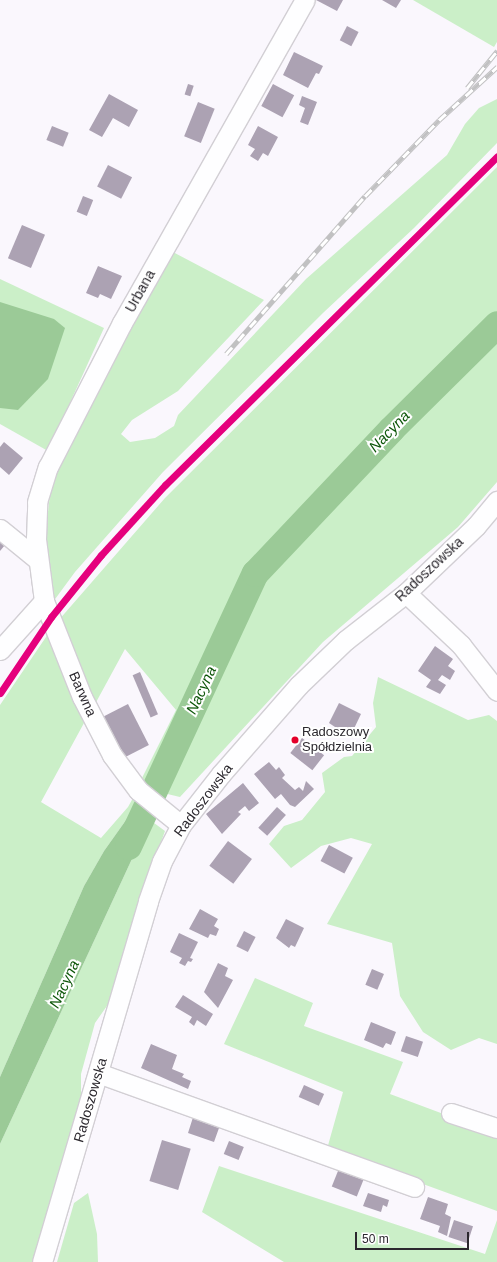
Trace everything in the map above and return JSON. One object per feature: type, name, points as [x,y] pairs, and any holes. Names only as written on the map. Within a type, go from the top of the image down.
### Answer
[{"type":"street","name":"Urbana","points":[[44,601],[36,539],[37,502],[48,467],[122,323],[305,0]]},
{"type":"street","name":"Radoszowska","points":[[42,1262],[148,901],[162,861],[181,825],[221,774],[299,685],[346,640],[406,592],[476,526],[497,501]]},
{"type":"street","points":[[0,529],[38,560]]},
{"type":"street","points":[[406,592],[461,645],[497,691]]},
{"type":"street","points":[[0,650],[44,601]]},
{"type":"street","name":"Barwna","points":[[44,601],[82,697],[112,755],[138,790],[181,825]]},
{"type":"street","points":[[98,1073],[414,1187]]},
{"type":"street","points":[[451,1112],[497,1128]]},
{"type":"shaded area","points":[[413,0],[497,0],[497,42],[494,47]]},
{"type":"shaded area","points":[[497,99],[497,143],[414,228],[324,312],[163,472],[75,572],[50,606],[46,529],[51,486],[61,462],[171,251],[264,300],[178,391],[132,420],[121,434],[130,442],[155,438],[174,426],[178,415],[306,279],[447,155],[465,124],[479,108]]},
{"type":"shaded area","points":[[497,167],[497,318],[385,427],[252,570],[152,786],[140,782],[176,710],[125,649],[94,706],[58,621],[165,498]]},
{"type":"shaded area","points":[[0,279],[104,328],[48,451],[0,424]]},
{"type":"shaded area","points":[[497,332],[497,482],[458,527],[323,642],[180,797],[159,792],[260,577],[393,433]]},
{"type":"shaded area","points":[[48,634],[84,723],[41,802],[101,838],[128,807],[133,798],[136,806],[104,851],[84,886],[0,1077],[0,705]]},
{"type":"shaded area","points":[[378,677],[468,720],[489,715],[497,721],[497,1044],[479,1038],[451,1050],[423,1032],[400,996],[392,943],[327,924],[372,844],[351,838],[321,846],[291,868],[269,844],[284,826],[302,820],[325,792],[322,773],[344,757],[352,756],[376,727],[373,703]]},
{"type":"shaded area","points":[[150,820],[165,831],[140,900],[109,1003],[95,1023],[81,1074],[81,1104],[35,1262],[0,1262],[0,1144]]},
{"type":"shaded area","points":[[255,978],[313,1003],[304,1026],[403,1062],[390,1094],[497,1134],[497,1211],[327,1149],[343,1092],[224,1044]]},
{"type":"shaded area","points":[[219,1166],[485,1254],[497,1220],[497,1262],[284,1262],[202,1212]]},
{"type":"shaded area","points":[[88,1193],[97,1234],[98,1262],[57,1262],[74,1203]]},
{"type":"water","points":[[0,302],[54,319],[65,328],[48,379],[18,410],[0,408]]},
{"type":"water","points":[[136,806],[150,820],[0,1144],[0,1077],[84,886],[104,851]]},
{"type":"building","points":[[316,0],[343,0],[337,11]]},
{"type":"building","points":[[382,0],[401,0],[396,8]]},
{"type":"building","points":[[347,26],[359,32],[351,46],[340,40]]},
{"type":"building","points":[[294,52],[323,66],[319,74],[316,73],[308,88],[283,75]]},
{"type":"building","points":[[188,84],[194,86],[190,96],[185,94]]},
{"type":"building","points":[[273,84],[294,95],[282,117],[261,106]]},
{"type":"building","points":[[109,94],[138,110],[129,127],[113,118],[102,137],[89,130]]},
{"type":"building","points":[[302,96],[317,102],[308,125],[300,122],[305,108],[299,105]]},
{"type":"building","points":[[198,102],[215,109],[201,143],[184,136]]},
{"type":"building","points":[[52,126],[69,133],[63,147],[46,140]]},
{"type":"building","points":[[258,126],[278,137],[268,156],[263,153],[258,161],[250,156],[255,149],[248,145]]},
{"type":"building","points":[[108,165],[132,177],[121,199],[97,186]]},
{"type":"building","points":[[83,196],[93,200],[87,216],[77,212]]},
{"type":"building","points":[[22,225],[45,235],[31,268],[8,258]]},
{"type":"building","points":[[98,266],[122,276],[111,299],[100,294],[98,298],[86,293]]},
{"type":"building","points":[[4,442],[23,458],[9,475],[0,467],[0,447]]},
{"type":"building","points":[[0,542],[5,545],[0,551]]},
{"type":"building","points":[[435,646],[453,659],[448,666],[455,671],[450,680],[442,675],[438,680],[446,685],[440,694],[426,687],[431,680],[418,671]]},
{"type":"building","points":[[140,672],[158,714],[151,717],[133,675]]},
{"type":"building","points":[[339,703],[361,714],[350,737],[329,723]]},
{"type":"building","points":[[128,704],[149,745],[124,758],[103,717]]},
{"type":"building","points":[[302,738],[324,755],[312,770],[290,753]]},
{"type":"building","points":[[269,762],[276,770],[279,767],[285,775],[282,778],[295,790],[299,787],[303,791],[306,781],[314,789],[295,807],[290,805],[281,794],[275,799],[254,774]]},
{"type":"building","points":[[243,783],[259,803],[249,811],[245,806],[238,812],[241,814],[222,834],[206,814]]},
{"type":"building","points":[[277,807],[286,815],[267,836],[258,828]]},
{"type":"building","points":[[228,841],[252,859],[233,884],[209,866]]},
{"type":"building","points":[[329,845],[353,858],[344,874],[321,861]]},
{"type":"building","points":[[200,909],[218,919],[214,926],[219,929],[216,936],[210,934],[208,938],[189,929]]},
{"type":"building","points":[[286,919],[304,928],[295,947],[291,945],[289,948],[276,938]]},
{"type":"building","points":[[244,931],[256,937],[248,952],[236,946]]},
{"type":"building","points":[[179,933],[198,942],[190,958],[193,959],[191,962],[188,961],[185,966],[179,963],[182,958],[170,952]]},
{"type":"building","points":[[218,963],[228,968],[225,976],[233,980],[218,1008],[204,992]]},
{"type":"building","points":[[372,969],[384,974],[377,990],[365,985]]},
{"type":"building","points":[[183,995],[213,1014],[206,1026],[197,1020],[194,1026],[189,1022],[192,1017],[175,1007]]},
{"type":"building","points":[[371,1022],[396,1032],[391,1045],[386,1043],[383,1048],[364,1040]]},
{"type":"building","points":[[406,1036],[423,1042],[418,1057],[401,1051]]},
{"type":"building","points":[[151,1044],[177,1055],[172,1069],[184,1074],[182,1077],[191,1081],[188,1089],[141,1068]]},
{"type":"building","points":[[304,1085],[324,1094],[319,1106],[299,1097]]},
{"type":"building","points":[[195,1111],[216,1119],[214,1126],[219,1128],[214,1142],[188,1133]]},
{"type":"building","points":[[162,1140],[191,1149],[178,1190],[149,1181]]},
{"type":"building","points":[[229,1141],[244,1147],[239,1160],[224,1154]]},
{"type":"building","points":[[340,1166],[365,1176],[357,1197],[332,1186]]},
{"type":"building","points":[[368,1193],[389,1200],[387,1207],[383,1205],[381,1212],[363,1206]]},
{"type":"building","points":[[428,1197],[448,1204],[445,1214],[451,1217],[447,1236],[438,1232],[440,1226],[420,1219]]},
{"type":"building","points":[[454,1220],[473,1226],[467,1243],[448,1237]]},
{"type":"waterway","name":"Nacyna","points":[[128,846],[255,573],[391,429],[497,324]]},
{"type":"railway","points":[[467,88],[497,51]]},
{"type":"railway","points":[[226,354],[365,196],[439,120],[497,67]]},
{"type":"transit line","points":[[0,693],[51,617],[101,555],[165,485],[497,157]]},
{"type":"place","name":"Radoszowy Spółdzielnia","points":[[295,740]]}]
